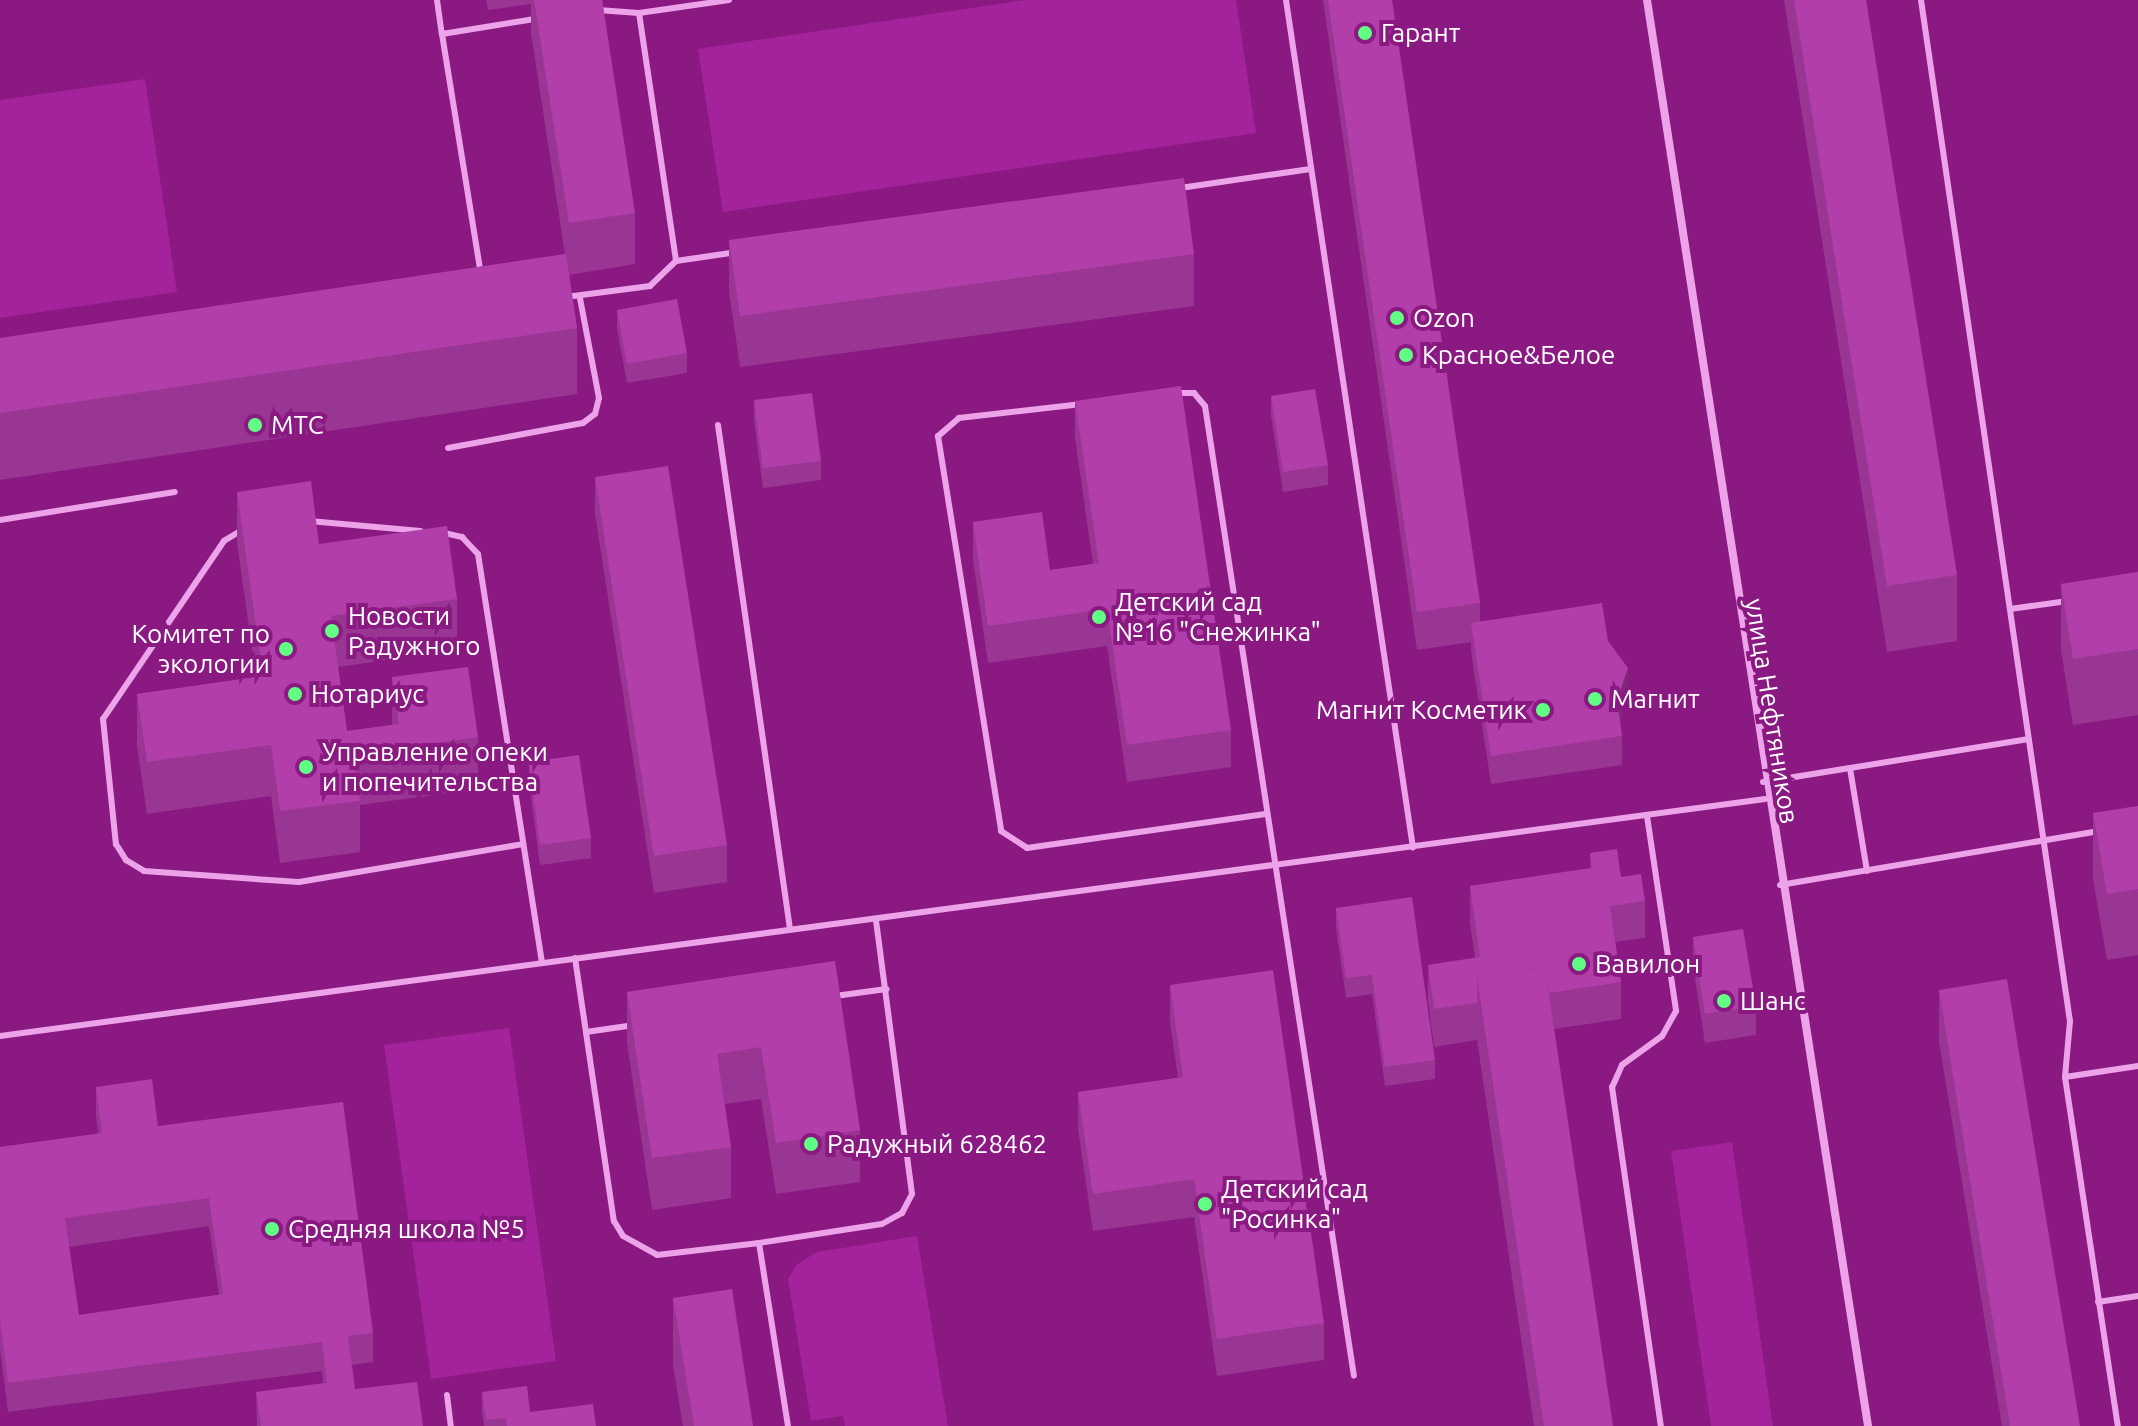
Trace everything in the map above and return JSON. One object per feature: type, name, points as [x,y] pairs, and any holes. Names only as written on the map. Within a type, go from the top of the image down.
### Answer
[{"type":"street","name":"улица Нефтяников","points":[[1647,0],[1765,799],[1868,1426]]},
{"type":"lane","points":[[437,0],[482,284]]},
{"type":"lane","points":[[579,12],[639,13],[729,0]]},
{"type":"lane","points":[[1286,0],[1413,848]]},
{"type":"lane","points":[[1921,0],[2070,1021],[2065,1077],[2118,1426]]},
{"type":"lane","points":[[639,13],[676,261]]},
{"type":"lane","points":[[442,34],[549,17]]},
{"type":"lane","points":[[1172,190],[1311,169]]},
{"type":"lane","points":[[548,297],[580,298],[650,286],[676,261],[753,250]]},
{"type":"lane","points":[[448,448],[583,423],[595,414],[599,398],[580,298]]},
{"type":"lane","points":[[1169,393],[1194,393],[1205,406],[1354,1376]]},
{"type":"lane","points":[[1094,402],[959,418],[938,436],[1001,831],[1027,848],[1266,814]]},
{"type":"lane","points":[[718,425],[790,929]]},
{"type":"lane","points":[[0,520],[175,492]]},
{"type":"lane","points":[[296,523],[456,534],[474,547],[542,963]]},
{"type":"lane","points":[[255,529],[224,541],[103,719],[116,844],[126,860],[144,871],[299,882],[523,844]]},
{"type":"lane","points":[[2010,609],[2081,599]]},
{"type":"lane","points":[[1763,782],[2029,739]]},
{"type":"lane","points":[[1850,768],[1867,871]]},
{"type":"lane","points":[[0,1036],[1765,799]]},
{"type":"lane","points":[[1647,816],[1676,1011],[1662,1036],[1622,1065],[1612,1087],[1661,1426]]},
{"type":"lane","points":[[1780,885],[2107,829]]},
{"type":"lane","points":[[575,958],[614,1221],[623,1236],[657,1255],[759,1243],[882,1224],[902,1213],[912,1194],[876,919]]},
{"type":"lane","points":[[824,998],[887,989]]},
{"type":"lane","points":[[586,1032],[650,1023]]},
{"type":"lane","points":[[2065,1077],[2138,1066]]},
{"type":"lane","points":[[759,1243],[788,1426]]},
{"type":"lane","points":[[2098,1302],[2138,1296]]},
{"type":"lane","points":[[447,1395],[451,1426]]},
{"type":"shaded area","points":[[1025,0],[1236,0],[1256,133],[723,212],[698,49]]},
{"type":"shaded area","points":[[145,79],[177,292],[0,318],[0,100]]},
{"type":"shaded area","points":[[509,1028],[556,1361],[431,1379],[384,1045]]},
{"type":"shaded area","points":[[1732,1142],[1773,1426],[1711,1426],[1671,1151]]},
{"type":"shaded area","points":[[917,1236],[948,1426],[845,1426],[843,1416],[811,1421],[788,1279],[796,1265],[817,1252]]},
{"type":"building","points":[[534,0],[602,0],[635,213],[569,223]]},
{"type":"building","points":[[1328,0],[1392,0],[1480,603],[1417,612]]},
{"type":"building","points":[[1794,0],[1866,0],[1957,575],[1887,586]]},
{"type":"building","points":[[1184,178],[1194,254],[740,316],[729,240]]},
{"type":"building","points":[[566,254],[577,328],[0,413],[0,338]]},
{"type":"building","points":[[677,299],[687,353],[627,364],[617,310]]},
{"type":"building","points":[[1181,386],[1231,730],[1127,745],[1107,609],[988,626],[973,522],[1042,512],[1050,570],[1099,563],[1075,401]]},
{"type":"building","points":[[1315,389],[1328,465],[1283,472],[1271,396]]},
{"type":"building","points":[[812,393],[821,461],[763,468],[754,400]]},
{"type":"building","points":[[668,466],[727,845],[654,856],[595,477]]},
{"type":"building","points":[[311,481],[319,544],[447,526],[457,599],[331,616],[347,731],[399,724],[392,677],[468,667],[478,737],[353,755],[360,801],[280,811],[271,745],[147,762],[137,694],[263,676],[237,492]]},
{"type":"building","points":[[2138,572],[2138,649],[2073,659],[2061,584]]},
{"type":"building","points":[[1602,603],[1608,641],[1628,668],[1617,700],[1622,736],[1491,756],[1471,623]]},
{"type":"building","points":[[579,755],[591,838],[540,845],[529,762]]},
{"type":"building","points":[[2138,806],[2138,889],[2107,894],[2093,813]]},
{"type":"building","points":[[1617,849],[1621,877],[1641,874],[1645,901],[1610,906],[1621,982],[1549,993],[1545,967],[1477,977],[1477,1003],[1434,1009],[1428,965],[1480,957],[1470,886],[1592,868],[1590,853]]},
{"type":"building","points":[[1412,897],[1435,1060],[1385,1067],[1372,975],[1346,978],[1336,908]]},
{"type":"building","points":[[1743,929],[1756,1006],[1705,1014],[1693,937]]},
{"type":"building","name":"Радужный 628462","points":[[835,961],[860,1130],[776,1143],[761,1047],[717,1054],[731,1147],[652,1158],[627,992]]},
{"type":"building","points":[[1545,967],[1613,1426],[1544,1426],[1477,977]]},
{"type":"building","points":[[1273,970],[1324,1323],[1217,1339],[1194,1179],[1093,1194],[1078,1092],[1183,1077],[1170,985]]},
{"type":"building","points":[[2007,979],[2080,1426],[2010,1426],[1939,990]]},
{"type":"building","points":[[152,1079],[158,1126],[343,1102],[373,1333],[348,1336],[355,1389],[417,1382],[423,1426],[261,1426],[256,1392],[327,1383],[322,1342],[8,1383],[0,1320],[0,1147],[102,1133],[96,1087]],"holes":[[[209,1198],[223,1294],[79,1315],[65,1218]]]},
{"type":"building","points":[[732,1289],[753,1426],[694,1426],[673,1298]]},
{"type":"building","points":[[527,1386],[530,1412],[593,1404],[596,1426],[507,1426],[506,1418],[486,1420],[482,1392]]},
{"type":"place","name":"Гарант","points":[[1365,33]]},
{"type":"place","name":"Ozon","points":[[1397,318]]},
{"type":"place","name":"Красное&Белое","points":[[1406,355]]},
{"type":"place","name":"МТС","points":[[255,425]]},
{"type":"place","name":"Детский сад №16 \"Снежинка\"","points":[[1099,617]]},
{"type":"place","name":"Новости Радужного","points":[[332,631]]},
{"type":"place","name":"Комитет по экологии","points":[[286,649]]},
{"type":"place","name":"Нотариус","points":[[295,694]]},
{"type":"place","name":"Магнит","points":[[1595,699]]},
{"type":"place","name":"Магнит Косметик","points":[[1543,710]]},
{"type":"place","name":"Управление опеки и попечительства","points":[[306,767]]},
{"type":"place","name":"Вавилон","points":[[1579,964]]},
{"type":"place","name":"Шанс","points":[[1724,1001]]},
{"type":"place","name":"Радужный 628462","points":[[811,1144]]},
{"type":"place","name":"Детский сад \"Росинка\"","points":[[1205,1204]]},
{"type":"place","name":"Средняя школа №5","points":[[272,1229]]}]
